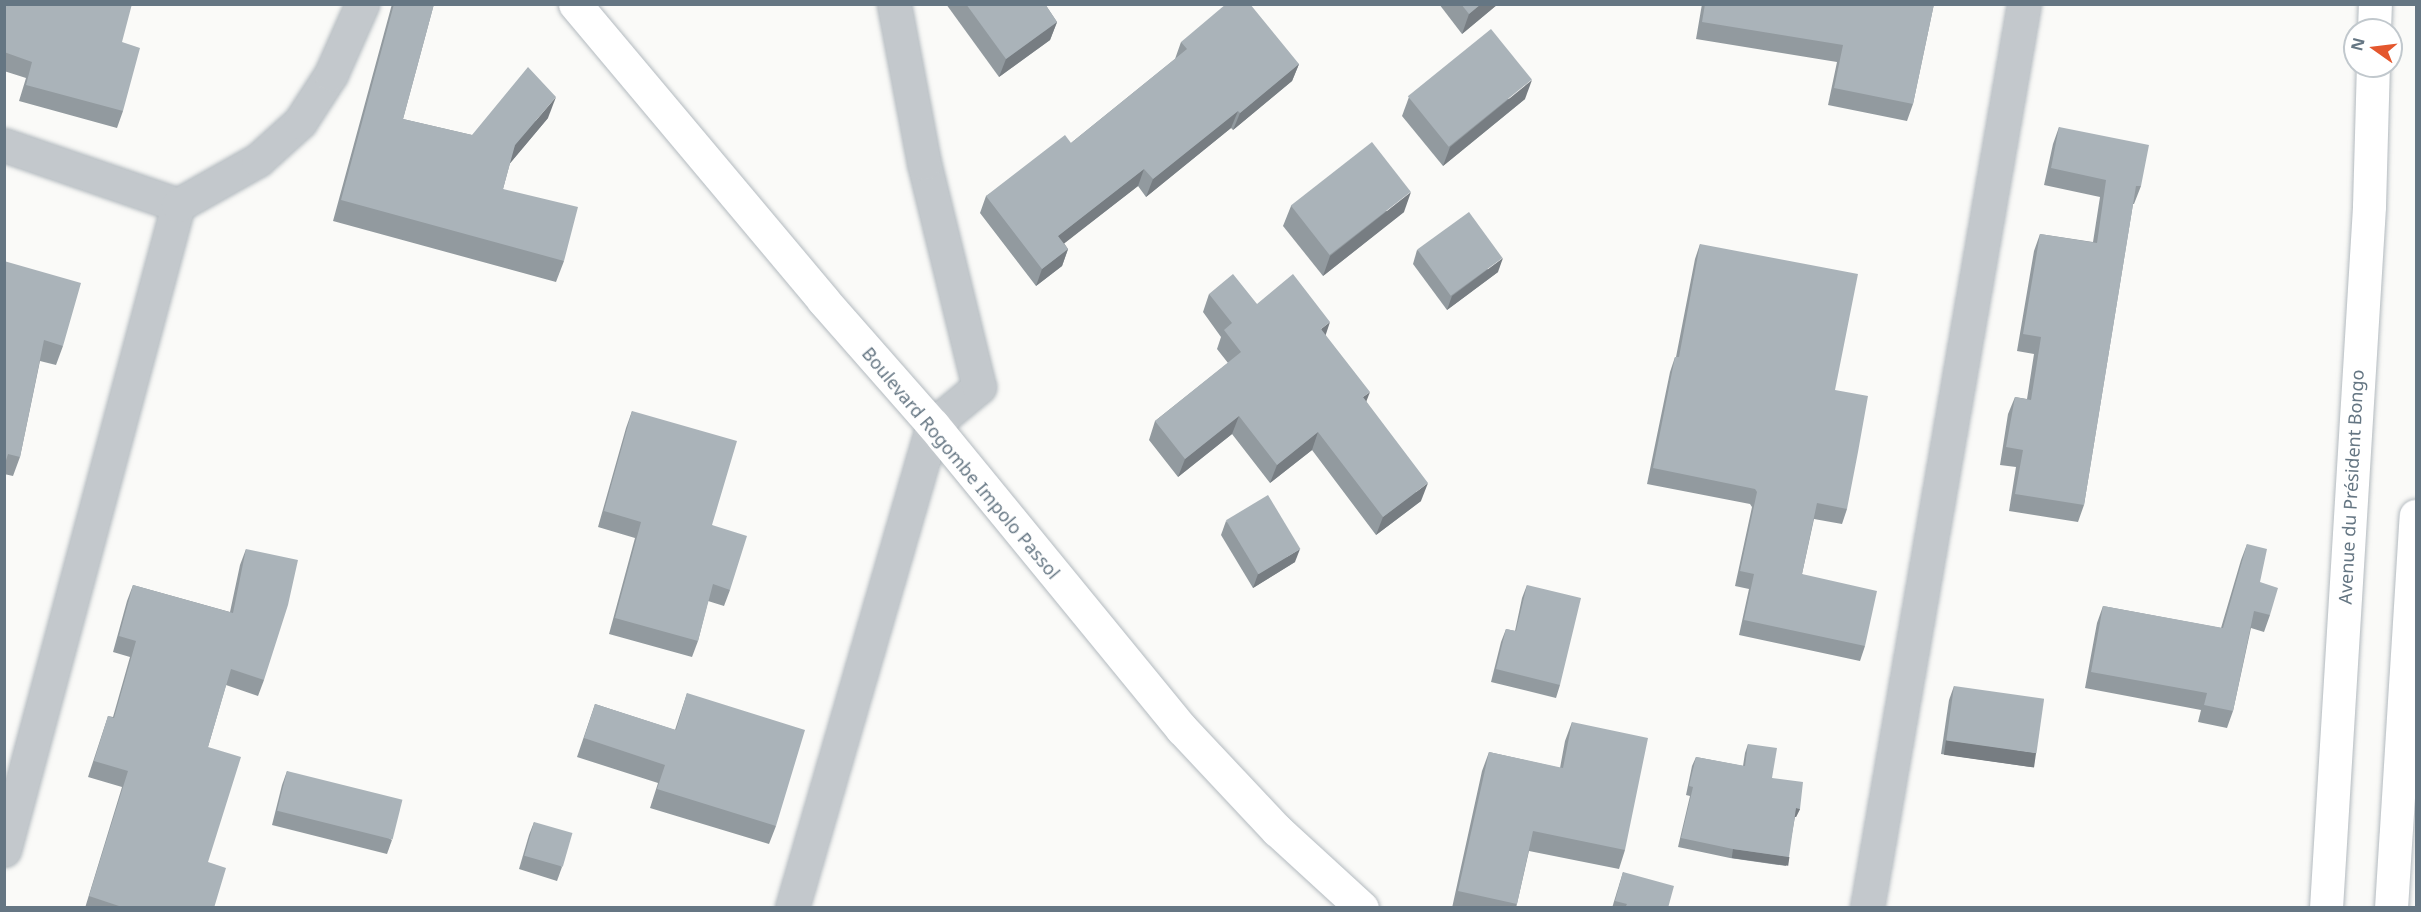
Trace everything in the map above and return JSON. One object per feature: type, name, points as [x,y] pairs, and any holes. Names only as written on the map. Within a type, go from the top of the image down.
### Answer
[{"type":"street","points":[[4,850],[178,205],[258,160],[300,122],[331,74],[362,4]]},
{"type":"street","name":"Boulevard Rogombe Impolo Passol","points":[[575,4],[823,300],[933,425],[1182,729],[1277,830],[1362,908]]},
{"type":"street","points":[[792,908],[933,425],[979,387],[924,163],[894,4]]},
{"type":"street","points":[[1867,908],[2024,4]]},
{"type":"street","name":"Avenue du Président Bongo","points":[[2326,908],[2368,206],[2373,78]]},
{"type":"street","points":[[4,145],[178,205]]},
{"type":"street","points":[[2391,908],[2413,630],[2416,516]]},
{"type":"building","points":[[4,4],[132,4],[122,42],[140,48],[123,111],[26,85],[32,62],[4,52]]},
{"type":"building","points":[[394,4],[434,4],[403,119],[472,135],[528,67],[556,97],[515,145],[503,189],[578,207],[564,261],[341,200]]},
{"type":"building","points":[[966,4],[1045,4],[1057,22],[1006,59]]},
{"type":"building","points":[[1226,4],[1250,4],[1299,64],[1240,113],[1238,111],[1153,179],[1144,169],[1058,236],[1068,249],[1042,269],[986,196],[1065,135],[1071,143],[1187,49],[1181,42]]},
{"type":"building","points":[[1461,4],[1481,4],[1469,14]]},
{"type":"building","points":[[1705,4],[1934,4],[1913,104],[1834,88],[1843,45],[1702,22]]},
{"type":"building","points":[[1491,29],[1532,80],[1449,147],[1408,96]]},
{"type":"building","points":[[2059,127],[2149,145],[2141,186],[2136,186],[2084,505],[2015,494],[2023,450],[2006,447],[2015,397],[2031,400],[2041,337],[2023,334],[2040,234],[2097,243],[2106,180],[2051,168]]},
{"type":"building","points":[[1372,142],[1411,192],[1330,255],[1291,205]]},
{"type":"building","points":[[1469,212],[1503,258],[1451,296],[1417,250]]},
{"type":"building","points":[[1700,244],[1858,274],[1835,390],[1868,396],[1858,452],[1847,509],[1817,503],[1802,574],[1877,591],[1865,646],[1744,620],[1754,574],[1740,571],[1757,492],[1755,489],[1653,468],[1675,357],[1679,357]]},
{"type":"building","points":[[4,261],[81,283],[63,346],[44,340],[20,457],[8,454],[4,467],[5,329]]},
{"type":"building","points":[[1233,274],[1257,304],[1293,274],[1330,322],[1321,329],[1370,392],[1363,397],[1428,483],[1383,517],[1318,432],[1277,465],[1239,416],[1185,459],[1155,421],[1241,352],[1224,330],[1232,323],[1209,294]]},
{"type":"building","points":[[632,411],[737,441],[712,525],[747,536],[730,590],[713,584],[698,641],[615,618],[641,522],[604,511]]},
{"type":"building","points":[[1268,495],[1300,549],[1258,574],[1226,520]]},
{"type":"building","points":[[2247,544],[2267,549],[2260,582],[2278,588],[2270,615],[2254,611],[2233,711],[2204,705],[2207,693],[2091,672],[2103,606],[2223,628]]},
{"type":"building","points":[[246,549],[298,560],[288,605],[264,680],[231,669],[208,747],[241,757],[208,862],[226,868],[214,908],[125,908],[89,896],[128,771],[94,761],[108,716],[114,718],[136,641],[119,636],[133,585],[233,613]]},
{"type":"building","points":[[1527,585],[1581,598],[1560,685],[1496,669],[1506,629],[1516,631]]},
{"type":"building","points":[[1954,686],[2044,699],[2036,753],[1946,740]]},
{"type":"building","points":[[687,693],[805,730],[776,826],[657,789],[665,765],[584,738],[595,704],[676,730]]},
{"type":"building","points":[[1572,722],[1648,738],[1625,850],[1533,831],[1517,904],[1458,891],[1489,752],[1563,768]]},
{"type":"building","points":[[1748,744],[1777,748],[1772,778],[1803,782],[1800,809],[1796,808],[1789,857],[1733,849],[1681,838],[1693,787],[1689,786],[1696,757],[1745,766]]},
{"type":"building","points":[[287,771],[402,800],[393,840],[277,811]]},
{"type":"building","points":[[534,822],[572,833],[563,867],[524,856]]},
{"type":"building","points":[[1623,872],[1674,886],[1668,908],[1625,908],[1627,904],[1615,901]]}]
